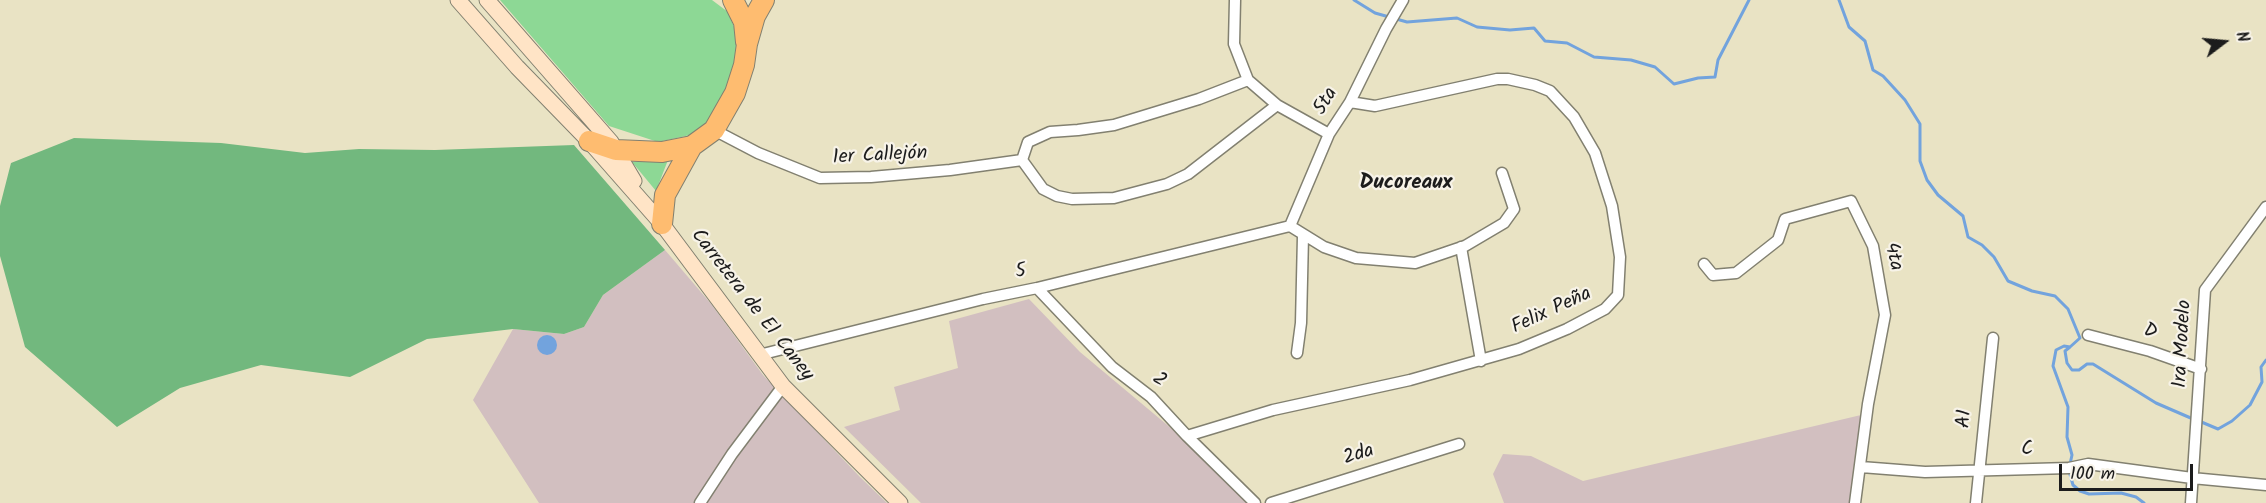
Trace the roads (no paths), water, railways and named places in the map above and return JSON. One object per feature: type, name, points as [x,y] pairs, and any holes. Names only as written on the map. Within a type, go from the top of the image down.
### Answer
[{"type":"highway","points":[[733,0],[744,22],[747,44]]},
{"type":"highway","points":[[590,141],[662,152],[692,146],[714,130],[735,93],[755,16],[764,0]]},
{"type":"highway","points":[[662,224],[665,195],[692,146]]},
{"type":"main road","name":"Carretera de El Caney","points":[[458,0],[518,67],[590,141],[662,224],[783,386],[900,503]]},
{"type":"main road","name":"Carretera de El Caney","points":[[487,0],[613,146],[649,209]]},
{"type":"street","points":[[1235,0],[1234,44],[1248,80],[1277,105],[1329,134]]},
{"type":"street","name":"5ta","points":[[1290,226],[1329,134],[1350,102],[1402,2]]},
{"type":"street","name":"Felix Peña","points":[[1187,436],[1273,410],[1410,380],[1519,349],[1567,329],[1605,309],[1618,295],[1620,256],[1612,206],[1595,153],[1574,117],[1551,91],[1508,79],[1497,79],[1375,106],[1350,102]]},
{"type":"street","points":[[1248,80],[1199,99],[1114,125],[1050,132],[1028,142],[1022,160],[1043,189],[1057,196],[1072,200],[1114,198],[1159,186],[1188,174],[1277,105]]},
{"type":"street","name":"1er Callejón","points":[[714,130],[758,153],[820,178],[894,175],[1022,160]]},
{"type":"street","points":[[1290,226],[1324,248],[1356,258],[1415,263],[1461,247],[1499,228],[1514,209],[1502,173]]},
{"type":"street","name":"4ta","points":[[1704,264],[1713,275],[1736,273],[1778,240],[1785,219],[1851,201],[1873,246],[1885,315],[1868,404],[1855,503]]},
{"type":"street","name":"1ra Modelo","points":[[2191,503],[2205,290],[2266,207]]},
{"type":"street","name":"5","points":[[759,355],[1290,226]]},
{"type":"street","points":[[1297,353],[1301,323],[1303,236]]},
{"type":"street","points":[[1461,247],[1480,361]]},
{"type":"street","name":"2","points":[[1037,288],[1112,367],[1151,397],[1255,503]]},
{"type":"street","name":"D","points":[[2088,335],[2150,351],[2201,369]]},
{"type":"street","name":"A1","points":[[1976,503],[1993,338]]},
{"type":"street","points":[[700,503],[732,454],[783,386]]},
{"type":"street","name":"2da","points":[[1271,503],[1459,444]]},
{"type":"street","name":"C","points":[[1861,467],[1925,472],[2069,468],[2088,464],[2266,485]]},
{"type":"water","points":[[547,335],[554,338],[557,345],[554,352],[547,355],[540,352],[537,345],[540,338]]},
{"type":"waterway","points":[[1354,0],[1375,13],[1407,22],[1457,18],[1477,27],[1510,30],[1534,28],[1545,41],[1567,43],[1594,57],[1631,60],[1655,67],[1674,84],[1698,78],[1715,77],[1718,60],[1749,0]]},
{"type":"waterway","points":[[1839,0],[1849,27],[1865,41],[1873,70],[1883,76],[1905,100],[1920,124],[1920,161],[1927,180],[1938,195],[1963,216],[1968,237],[1982,245],[1994,257],[2008,281],[2032,291],[2055,296],[2068,309],[2080,338],[2070,347],[2064,346],[2056,350],[2053,366],[2068,407],[2067,437],[2072,455],[2070,464]]},
{"type":"waterway","points":[[2070,347],[2065,351],[2067,363],[2072,370],[2079,370],[2087,364],[2093,364],[2156,403],[2193,419]]},
{"type":"waterway","points":[[2199,421],[2218,429],[2232,421],[2250,405],[2262,382],[2261,367],[2266,360]]},
{"type":"waterway","points":[[2069,471],[2073,485],[2080,491],[2089,494],[2121,493],[2136,497],[2144,503]]},
{"type":"district","name":"Ducoreaux","points":[[1406,184]]}]
